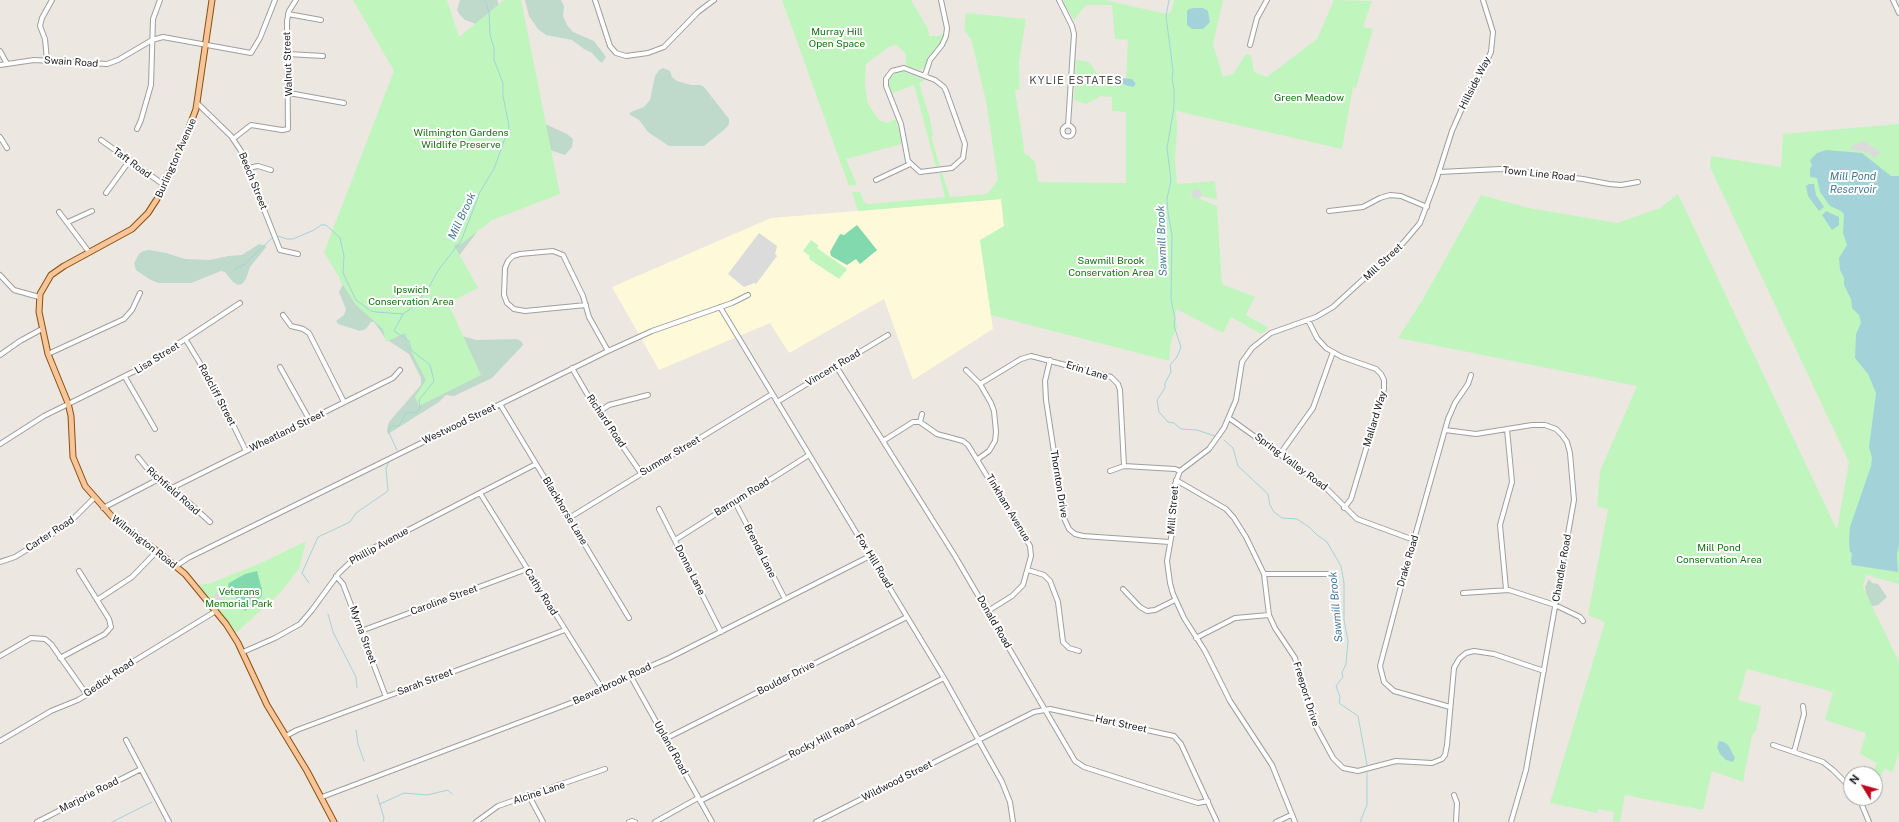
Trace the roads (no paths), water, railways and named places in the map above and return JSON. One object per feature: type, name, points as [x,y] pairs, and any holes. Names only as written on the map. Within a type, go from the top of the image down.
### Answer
[{"type":"main road","name":"Burlington Avenue","points":[[38,305],[39,297],[44,284],[53,273],[89,252],[121,236],[137,225],[152,209],[194,118],[212,0]]},
{"type":"main road","name":"Wilmington Road","points":[[38,305],[48,354],[68,403],[74,460],[83,482],[94,498],[124,528],[176,566],[194,584],[232,632],[243,652],[264,699],[322,797],[334,822]]},
{"type":"street","points":[[47,60],[45,39],[40,26],[42,18],[52,0]]},
{"type":"street","points":[[137,129],[151,85],[154,14],[160,0]]},
{"type":"street","name":"Swain Road","points":[[0,65],[26,61],[47,60],[107,64],[118,60],[152,40],[170,37],[206,45],[252,52],[266,24],[275,0]]},
{"type":"street","name":"Walnut Street","points":[[233,139],[251,125],[287,130],[289,127],[287,21],[288,14],[296,0]]},
{"type":"street","points":[[595,0],[610,46],[616,53],[626,56],[648,53],[664,47],[698,12],[714,0]]},
{"type":"street","points":[[925,75],[930,60],[942,45],[946,36],[947,28],[941,0]]},
{"type":"street","points":[[1059,0],[1072,26],[1074,34],[1068,125]]},
{"type":"street","points":[[1250,46],[1257,18],[1267,0]]},
{"type":"street","name":"Hillside Way","points":[[1442,164],[1452,131],[1463,105],[1485,67],[1492,48],[1493,32],[1483,0]]},
{"type":"street","points":[[1893,0],[1899,14]]},
{"type":"street","points":[[288,14],[321,20]]},
{"type":"street","points":[[0,51],[7,64]]},
{"type":"street","points":[[288,54],[323,56]]},
{"type":"street","points":[[898,68],[904,68],[925,75],[938,82],[946,91],[965,144],[963,158],[952,168],[943,171],[920,172],[910,164],[908,161],[901,124],[886,89],[886,83],[890,74],[898,68]]},
{"type":"street","points":[[289,93],[344,103]]},
{"type":"street","name":"Beech Street","points":[[197,103],[233,139],[241,151],[280,250],[298,254]]},
{"type":"street","points":[[0,137],[7,148]]},
{"type":"street","name":"Taft Road","points":[[101,140],[164,185]]},
{"type":"street","points":[[106,193],[130,160]]},
{"type":"street","points":[[876,180],[910,164]]},
{"type":"street","name":"Mill Street","points":[[1295,822],[1272,766],[1230,701],[1175,600],[1167,566],[1173,527],[1173,491],[1180,471],[1209,449],[1229,418],[1237,396],[1241,364],[1252,348],[1271,333],[1308,320],[1333,308],[1404,242],[1420,223],[1442,164]]},
{"type":"street","points":[[248,168],[258,166],[271,170]]},
{"type":"street","name":"Town Line Road","points":[[1439,172],[1500,169],[1583,178],[1609,184],[1621,185],[1638,182]]},
{"type":"street","points":[[1329,211],[1362,207],[1390,195],[1404,197],[1427,207]]},
{"type":"street","points":[[68,222],[92,211]]},
{"type":"street","points":[[60,212],[89,252]]},
{"type":"street","points":[[586,305],[525,311],[514,309],[507,303],[504,295],[507,263],[512,257],[518,254],[552,251],[561,253],[567,260],[586,305],[592,323],[608,351]]},
{"type":"street","points":[[0,275],[14,290],[39,297]]},
{"type":"street","points":[[48,354],[124,319],[132,310],[140,293]]},
{"type":"street","name":"Westwood Street","points":[[176,566],[188,558],[572,368],[652,331],[720,307],[748,295]]},
{"type":"street","name":"Lisa Street","points":[[0,444],[28,425],[68,403],[125,377],[186,340],[240,303]]},
{"type":"street","name":"Fox Hill Road","points":[[720,307],[944,678],[1007,794],[1012,822]]},
{"type":"street","points":[[283,315],[290,326],[303,329],[309,333],[344,402]]},
{"type":"street","name":"Mallard Way","points":[[1308,320],[1319,340],[1333,352],[1376,369],[1382,375],[1385,382],[1385,388],[1351,500],[1344,508]]},
{"type":"street","points":[[0,355],[26,337],[42,329]]},
{"type":"street","name":"Vincent Road","points":[[777,402],[888,335]]},
{"type":"street","name":"Radcliff Street","points":[[186,340],[215,388],[246,451]]},
{"type":"street","points":[[1280,454],[1313,408],[1333,352]]},
{"type":"street","name":"Erin Lane","points":[[980,384],[1025,358],[1036,356],[1106,376],[1118,384],[1121,394],[1124,466]]},
{"type":"street","name":"Thornton Drive","points":[[1050,360],[1045,381],[1046,400],[1064,518],[1069,529],[1075,534],[1083,536],[1170,542]]},
{"type":"street","points":[[280,366],[309,419]]},
{"type":"street","name":"Donald Road","points":[[836,366],[988,611],[1074,759],[1080,766],[1198,803],[1208,802]]},
{"type":"street","name":"Richard Road","points":[[572,368],[599,412],[641,474]]},
{"type":"street","name":"Wheatland Street","points":[[172,488],[393,378],[400,370]]},
{"type":"street","points":[[966,370],[980,384],[992,405],[996,435],[990,450],[978,459]]},
{"type":"street","name":"Drake Road","points":[[1450,707],[1394,691],[1384,682],[1381,671],[1381,660],[1451,411],[1468,385],[1471,375]]},
{"type":"street","points":[[125,377],[155,429]]},
{"type":"street","name":"Sumner Street","points":[[568,518],[772,394]]},
{"type":"street","points":[[599,412],[610,405],[648,395]]},
{"type":"street","name":"Blackhorse Lane","points":[[500,404],[629,618]]},
{"type":"street","points":[[883,441],[913,422],[920,422],[922,414]]},
{"type":"street","name":"Spring Valley Road","points":[[1229,418],[1325,487],[1344,508],[1362,522],[1414,540]]},
{"type":"street","name":"Tinkham Avenue","points":[[920,422],[939,435],[965,441],[978,459],[1030,544],[1032,556],[1024,582],[1019,590],[988,611]]},
{"type":"street","name":"Chandler Road","points":[[1445,430],[1476,434],[1536,424],[1548,425],[1562,435],[1569,448],[1574,500],[1526,770],[1511,822]]},
{"type":"street","points":[[1506,589],[1500,525],[1512,482],[1507,429]]},
{"type":"street","name":"Barnum Road","points":[[675,540],[809,455]]},
{"type":"street","name":"Richfield Road","points":[[138,457],[143,465],[172,488],[210,522]]},
{"type":"street","name":"Phillip Avenue","points":[[243,652],[275,638],[300,624],[336,576],[356,557],[536,464]]},
{"type":"street","points":[[1110,471],[1124,466],[1176,468],[1180,471]]},
{"type":"street","points":[[103,508],[159,479]]},
{"type":"street","name":"Freeport Drive","points":[[1176,480],[1220,505],[1230,513],[1246,537],[1264,574],[1269,615],[1275,628],[1295,658],[1316,726],[1333,758],[1343,768],[1355,771],[1398,761],[1432,763],[1440,760],[1445,755],[1447,747],[1450,707]]},
{"type":"street","name":"Cathy Road","points":[[480,493],[603,690]]},
{"type":"street","name":"Carter Road","points":[[0,562],[15,557],[68,525],[94,498]]},
{"type":"street","name":"Brenda Lane","points":[[735,502],[784,599]]},
{"type":"street","name":"Donna Lane","points":[[658,509],[721,632]]},
{"type":"street","points":[[97,600],[130,579],[157,551]]},
{"type":"street","name":"Beaverbrook Road","points":[[322,797],[603,690],[630,675],[721,632],[870,556]]},
{"type":"street","name":"Caroline Street","points":[[361,631],[527,569]]},
{"type":"street","points":[[60,658],[105,634],[111,627],[109,619],[79,570]]},
{"type":"street","points":[[1028,570],[1042,574],[1050,581],[1058,602],[1064,642],[1069,648],[1079,651]]},
{"type":"street","points":[[1264,574],[1328,574]]},
{"type":"street","name":"Myrna Street","points":[[336,576],[344,584],[386,697]]},
{"type":"street","points":[[1123,589],[1140,607],[1147,611],[1155,610],[1175,600]]},
{"type":"street","points":[[1463,593],[1506,589],[1555,605],[1580,617],[1583,621]]},
{"type":"street","name":"Gedick Road","points":[[0,742],[51,711],[87,695],[126,666],[216,611]]},
{"type":"street","points":[[1196,638],[1235,618],[1269,615]]},
{"type":"street","name":"Boulder Drive","points":[[666,738],[907,617]]},
{"type":"street","name":"Sarah Street","points":[[286,736],[297,730],[565,630]]},
{"type":"street","points":[[0,656],[27,639],[38,637],[49,642],[87,695]]},
{"type":"street","points":[[1450,707],[1454,666],[1459,659],[1468,653],[1477,652],[1494,654],[1544,671]]},
{"type":"street","name":"Upland Road","points":[[630,675],[712,822]]},
{"type":"street","name":"Rocky Hill Road","points":[[655,822],[944,678]]},
{"type":"street","points":[[1794,752],[1804,714],[1803,706]]},
{"type":"street","name":"Hart Street","points":[[978,740],[1034,712],[1045,710],[1059,710],[1174,736],[1181,744],[1218,822]]},
{"type":"street","points":[[126,740],[168,822]]},
{"type":"street","name":"Wildwood Street","points":[[816,822],[824,820],[978,740]]},
{"type":"street","points":[[1773,745],[1813,758],[1827,765],[1843,780]]},
{"type":"street","name":"Marjorie Road","points":[[37,822],[141,769]]},
{"type":"street","name":"Alcine Lane","points":[[476,822],[496,807],[605,769]]},
{"type":"street","points":[[529,796],[543,822]]},
{"type":"street","points":[[1454,796],[1457,803],[1456,822]]},
{"type":"street","points":[[1862,806],[1869,822]]},
{"type":"street","points":[[1276,822],[1291,815]]},
{"type":"street","points":[[629,822],[636,822]]},
{"type":"water","points":[[1194,8],[1203,8],[1208,11],[1210,22],[1203,29],[1192,29],[1187,25],[1187,11]]},
{"type":"water","points":[[1120,78],[1132,79],[1136,84],[1133,87],[1125,85],[1120,82]]},
{"type":"water","name":"Mill Pond Reservoir","points":[[1826,150],[1862,153],[1891,176],[1899,176],[1898,572],[1852,565],[1851,561],[1852,553],[1850,552],[1849,541],[1850,527],[1871,466],[1872,458],[1869,447],[1876,393],[1868,374],[1855,358],[1856,334],[1861,323],[1859,315],[1852,308],[1851,299],[1844,285],[1844,278],[1840,270],[1839,258],[1847,245],[1843,233],[1844,214],[1830,206],[1820,192],[1817,178],[1810,177],[1810,169],[1812,165],[1810,161],[1811,159],[1817,153]]},
{"type":"water","points":[[1809,184],[1814,184],[1816,195],[1824,207],[1819,211],[1808,196],[1806,186]]},
{"type":"water","points":[[1826,211],[1839,217],[1839,225],[1832,230],[1822,215]]},
{"type":"water","points":[[1719,741],[1728,745],[1735,758],[1733,762],[1726,760],[1720,754],[1717,747]]},
{"type":"waterway","name":"Mill Brook","points":[[278,236],[293,239],[314,230],[321,225],[326,225],[340,238],[344,256],[343,273],[356,300],[371,311],[376,312],[403,314],[413,307],[426,292],[439,269],[461,241],[480,192],[494,169],[509,126],[503,96],[503,83],[494,60],[494,48],[490,35],[489,12],[485,0]]},
{"type":"waterway","name":"Sawmill Brook","points":[[1169,0],[1166,16],[1173,70],[1172,78],[1174,107],[1167,148],[1171,180],[1167,199],[1172,235],[1171,300],[1175,318],[1174,326],[1181,347],[1177,357],[1170,365],[1171,372],[1165,383],[1165,388],[1157,400],[1159,412],[1168,422],[1174,423],[1181,429],[1197,430],[1215,436]]},
{"type":"waterway","name":"Mill Brook","points":[[235,269],[245,264],[272,238]]},
{"type":"waterway","points":[[397,450],[388,431],[391,426],[399,426],[406,413],[417,412],[420,408],[419,400],[434,381],[430,365],[411,350],[409,341],[394,331],[403,314]]},
{"type":"waterway","name":"Sawmill Brook","points":[[1224,440],[1233,448],[1238,466],[1268,494],[1270,505],[1274,512],[1282,518],[1297,519],[1309,527],[1327,542],[1341,566],[1344,583],[1344,620],[1348,641],[1346,664],[1342,673],[1343,677],[1336,686],[1340,697],[1339,703],[1358,716],[1367,765]]},
{"type":"waterway","points":[[309,583],[302,573],[318,537],[350,522],[356,513],[388,491],[386,468],[389,462]]},
{"type":"waterway","points":[[328,614],[333,632],[356,677],[357,688]]},
{"type":"waterway","points":[[356,730],[358,744],[364,761]]},
{"type":"waterway","name":"Sawmill Brook","points":[[1360,822],[1367,805],[1367,773]]},
{"type":"waterway","points":[[380,804],[404,793],[427,795],[448,790],[452,794]]},
{"type":"waterway","points":[[377,795],[384,818],[383,822]]},
{"type":"waterway","points":[[112,822],[152,802]]},
{"type":"district","name":"KYLIE ESTATES","points":[[1076,81]]},
{"type":"park label","name":"Murray Hill Open Space","points":[[837,38]]},
{"type":"park label","name":"Green Meadow","points":[[1309,98]]},
{"type":"park label","name":"Wilmington Gardens Wildlife Preserve","points":[[461,138]]},
{"type":"park label","name":"Sawmill Brook Conservation Area","points":[[1111,266]]},
{"type":"park label","name":"Ipswich Conservation Area","points":[[411,296]]},
{"type":"park label","name":"Mill Pond Conservation Area","points":[[1719,554]]},
{"type":"park label","name":"Veterans Memorial Park","points":[[239,598]]}]
